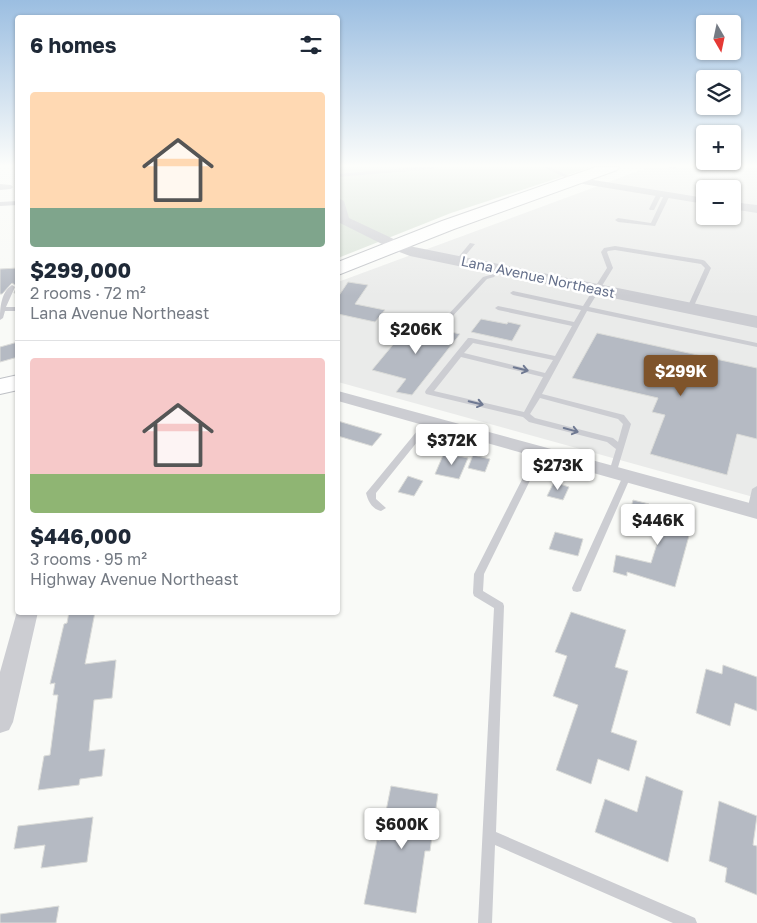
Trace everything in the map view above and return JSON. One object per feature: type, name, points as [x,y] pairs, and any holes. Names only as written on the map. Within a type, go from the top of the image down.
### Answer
[{"type":"main road","points":[[340,268],[395,245],[492,210]]},
{"type":"main road","points":[[0,387],[15,383]]},
{"type":"street","name":"Lana Avenue Northeast","points":[[341,210],[344,220],[410,251],[757,322]]},
{"type":"street","points":[[340,397],[755,511]]},
{"type":"street","points":[[0,722],[26,615]]},
{"type":"lane","points":[[618,220],[653,226],[658,210]]},
{"type":"lane","points":[[458,261],[472,244]]},
{"type":"lane","points":[[526,415],[585,308],[610,268],[604,252],[606,249],[615,248],[703,262],[708,268],[690,308]]},
{"type":"lane","points":[[448,318],[485,278],[492,276],[498,269]]},
{"type":"lane","points":[[0,318],[4,302],[12,287]]},
{"type":"lane","points":[[513,293],[757,345]]},
{"type":"lane","points":[[3,309],[15,308]]},
{"type":"lane","points":[[498,308],[576,325]]},
{"type":"lane","points":[[557,359],[471,340],[429,392],[526,415],[532,420],[610,440],[619,447]]},
{"type":"lane","points":[[460,354],[548,376]]},
{"type":"lane","points":[[538,395],[621,417],[626,424],[619,447],[620,474],[577,588]]},
{"type":"lane","points":[[381,508],[372,500],[371,493],[430,422]]},
{"type":"lane","points":[[485,923],[499,606],[478,593],[479,574],[540,452]]},
{"type":"lane","points":[[755,511],[757,490]]},
{"type":"lane","points":[[488,835],[690,923]]},
{"type":"shaded area","points":[[340,210],[460,210],[340,257]]},
{"type":"shaded area","points":[[533,210],[696,210],[696,225],[741,225],[741,210],[757,210],[757,498],[340,383],[340,281]]},
{"type":"building","points":[[15,268],[15,285],[12,283],[2,294],[0,294],[0,269]]},
{"type":"building","points":[[348,282],[368,285],[355,304],[385,310],[375,322],[340,314],[340,294]]},
{"type":"building","points":[[481,319],[521,325],[512,341],[471,332]]},
{"type":"building","points":[[411,323],[460,334],[412,395],[396,392],[406,379],[372,370]]},
{"type":"building","points":[[597,333],[757,368],[757,439],[737,434],[727,475],[650,454],[665,415],[652,412],[658,398],[572,378]]},
{"type":"building","points":[[15,343],[15,358],[0,362],[0,347]]},
{"type":"building","points":[[340,422],[382,434],[372,446],[340,437]]},
{"type":"building","points":[[444,453],[468,458],[459,479],[435,474]]},
{"type":"building","points":[[473,455],[490,459],[485,472],[468,468]]},
{"type":"building","points":[[408,476],[423,481],[414,496],[398,492]]},
{"type":"building","points":[[554,482],[569,487],[563,500],[547,496]]},
{"type":"building","points":[[633,500],[649,504],[648,508],[693,521],[675,587],[627,572],[627,576],[613,572],[616,555],[651,563],[662,528],[628,519]]},
{"type":"building","points":[[555,532],[583,539],[578,556],[549,549]]},
{"type":"building","points":[[571,612],[626,630],[615,667],[628,671],[611,732],[637,741],[629,771],[598,759],[591,784],[556,770],[578,705],[553,696],[567,656],[555,652]]},
{"type":"building","points":[[68,615],[94,615],[85,664],[116,660],[112,698],[94,700],[89,751],[105,749],[102,776],[80,779],[79,785],[38,790],[44,756],[50,755],[58,695],[53,695],[55,683],[50,684],[64,624],[67,623]]},
{"type":"building","points":[[723,665],[757,677],[757,711],[735,703],[730,726],[696,713],[706,669],[722,674]]},
{"type":"building","points":[[646,776],[683,791],[668,862],[595,832],[605,799],[637,812]]},
{"type":"building","points":[[391,786],[438,794],[430,851],[425,851],[416,913],[364,904],[377,840],[380,841]]},
{"type":"building","points":[[719,801],[757,816],[753,845],[757,846],[757,895],[725,882],[727,868],[709,861]]},
{"type":"building","points":[[93,817],[87,862],[41,868],[45,845],[14,849],[18,826]]},
{"type":"building","points":[[59,906],[56,923],[0,923],[0,914]]}]
